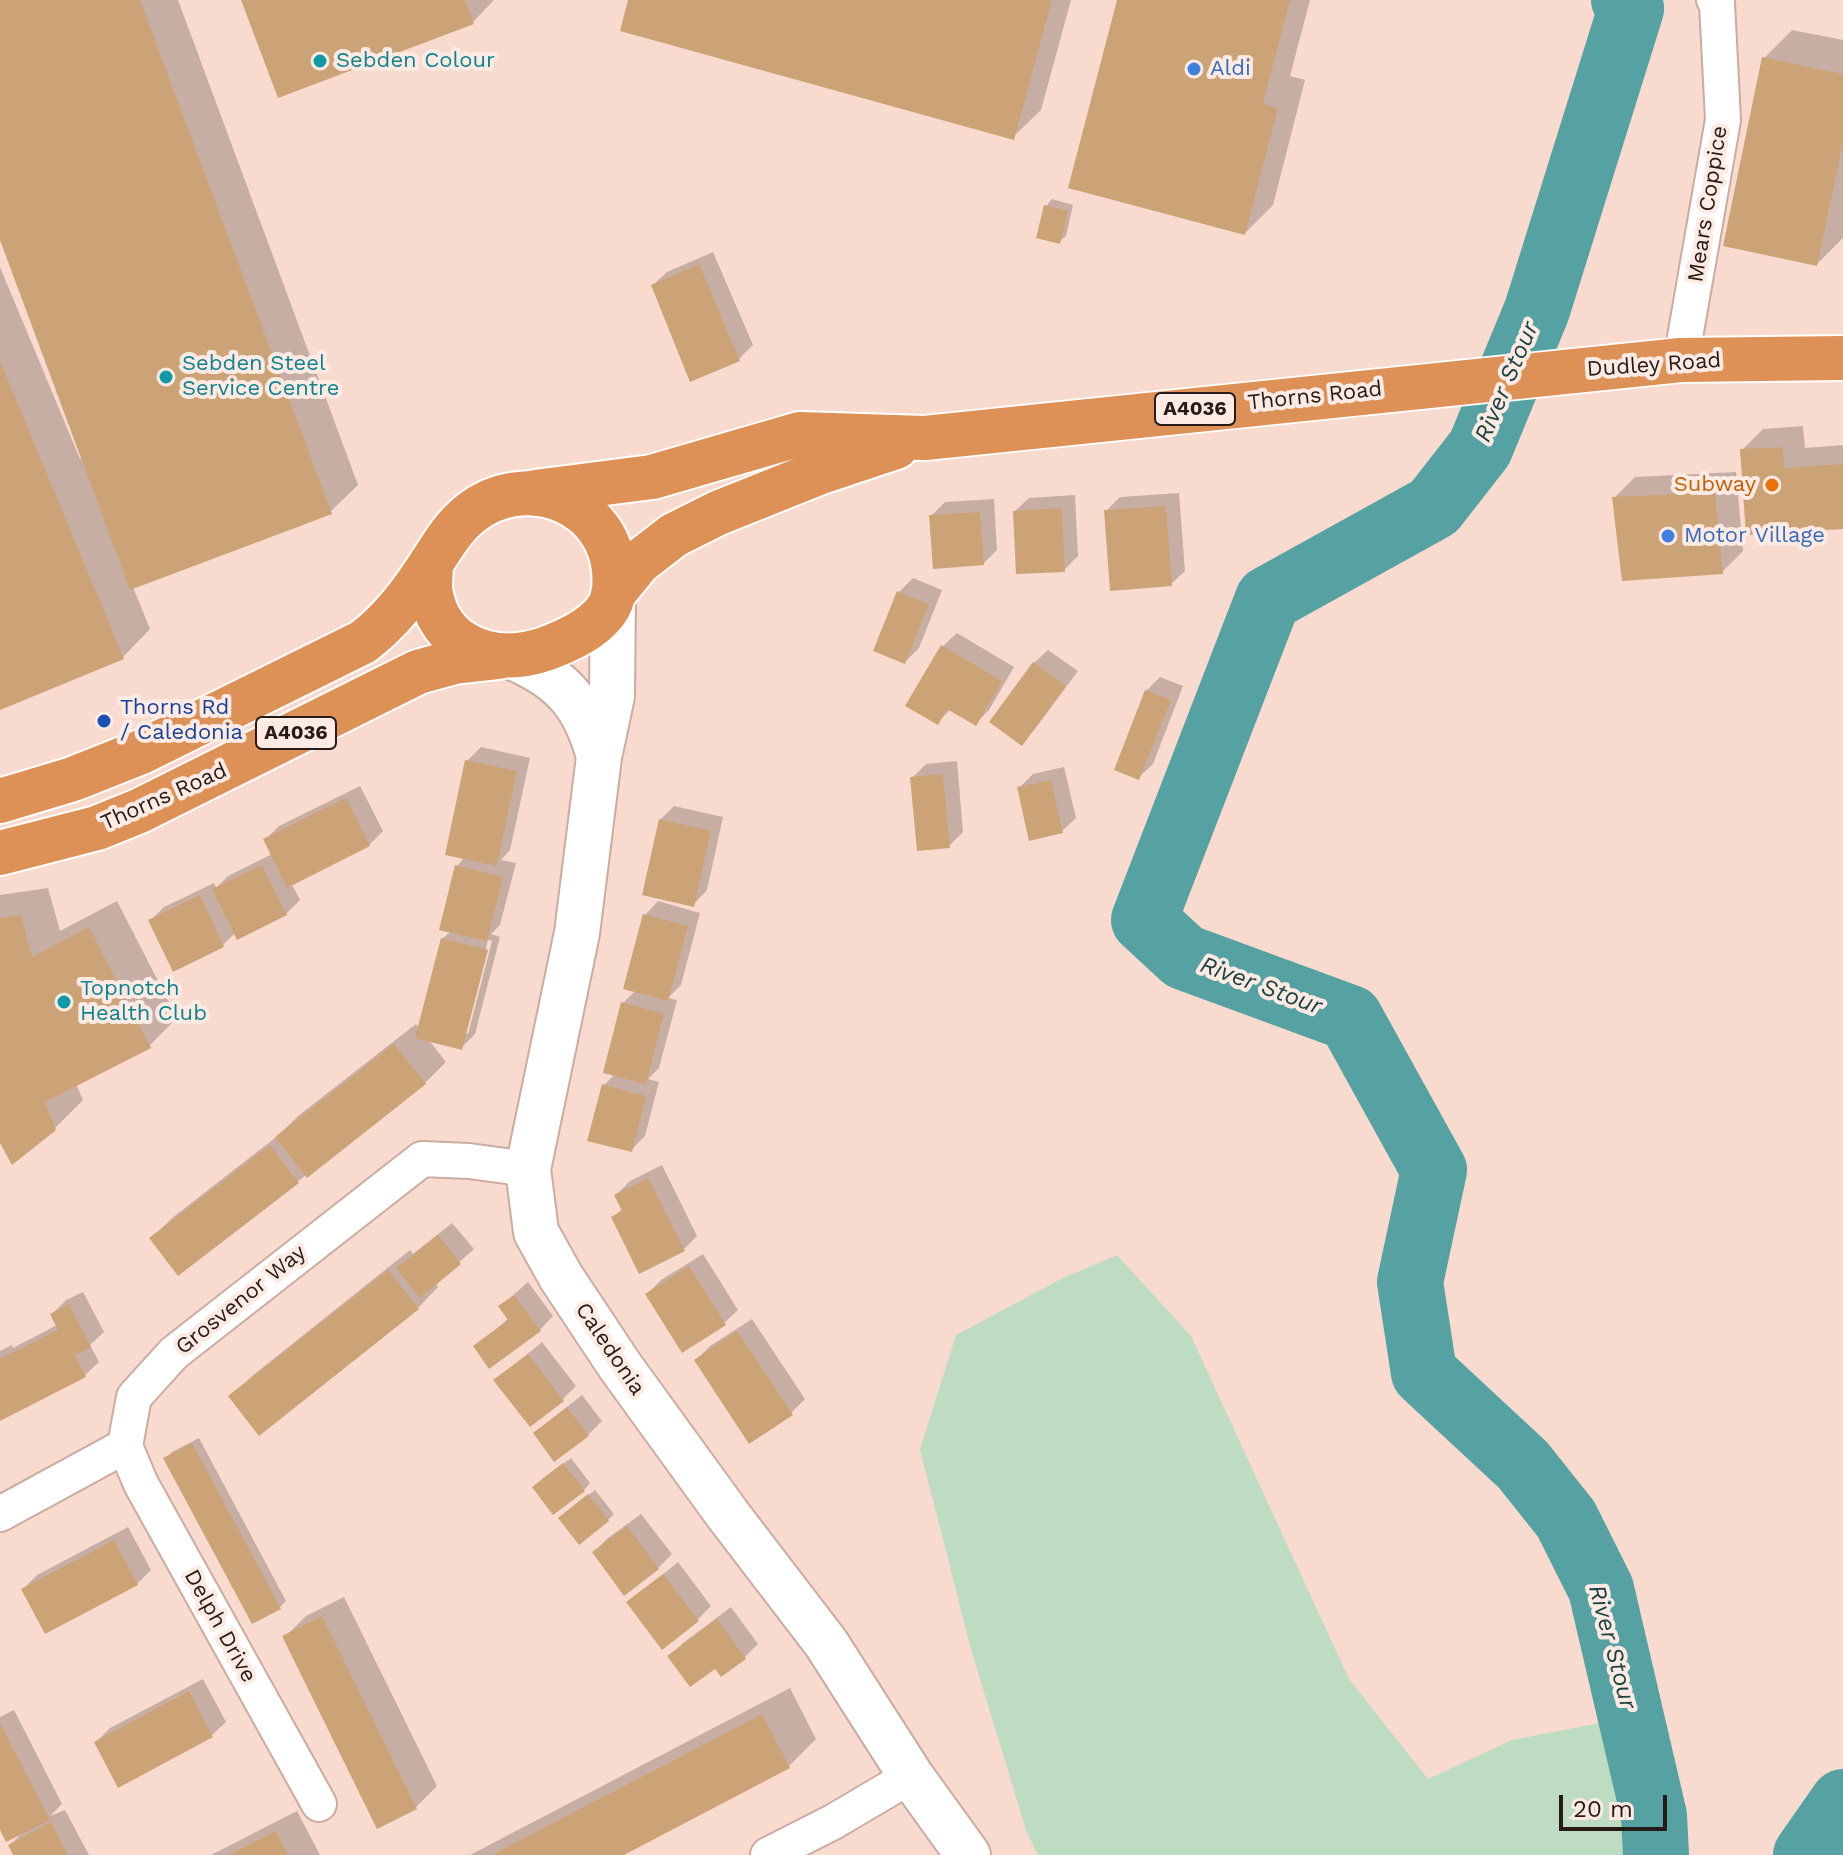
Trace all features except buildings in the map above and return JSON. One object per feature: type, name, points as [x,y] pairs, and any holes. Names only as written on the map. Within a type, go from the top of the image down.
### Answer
[{"type":"highway","name":"Dudley Road","points":[[1466,381],[1681,360],[1843,358]]},
{"type":"highway","name":"Thorns Road","points":[[535,492],[652,477],[800,434],[925,438],[1466,381]]},
{"type":"highway","name":"Thorns Road","points":[[613,596],[639,562],[674,535],[707,518],[818,473],[925,438]]},
{"type":"highway","name":"A4036","points":[[0,801],[73,779],[141,752],[363,642],[382,628],[431,563],[443,541],[460,522],[483,505],[511,495],[535,492]]},
{"type":"highway","points":[[535,492],[559,497],[579,509],[596,526],[613,563],[613,596]]},
{"type":"highway","points":[[431,563],[430,588],[437,610],[452,633],[475,650],[506,657]]},
{"type":"highway","name":"A4036","points":[[506,657],[541,651],[567,641],[590,627],[606,611],[613,596]]},
{"type":"highway","name":"Thorns Road","points":[[0,853],[97,828],[139,811],[418,672],[454,662],[506,657]]},
{"type":"street","name":"Mears Coppice","points":[[1681,360],[1723,120],[1717,3],[1714,0]]},
{"type":"street","name":"Caledonia","points":[[613,596],[612,696],[599,757],[577,933],[528,1169],[536,1232],[561,1277],[620,1366],[826,1643],[911,1776],[968,1855]]},
{"type":"street","name":"Caledonia","points":[[506,657],[538,668],[559,682],[573,698],[593,733],[599,757]]},
{"type":"street","name":"Grosvenor Way","points":[[125,1446],[134,1397],[174,1353],[422,1159],[469,1161],[528,1169]]},
{"type":"street","points":[[0,1514],[125,1446]]},
{"type":"street","name":"Delph Drive","points":[[125,1446],[141,1484],[319,1804]]},
{"type":"street","points":[[768,1855],[833,1822],[911,1776]]},
{"type":"green space","points":[[1117,1255],[1191,1336],[1349,1679],[1428,1779],[1512,1740],[1631,1717],[1660,1855],[1038,1855],[1027,1833],[970,1646],[920,1449],[956,1335],[1063,1278]]},
{"type":"waterway","name":"River Stour","points":[[1624,0],[1631,9],[1537,310],[1480,448],[1434,507],[1268,599],[1144,920],[1184,957],[1350,1018],[1434,1170],[1410,1282],[1424,1373],[1523,1465],[1566,1519],[1601,1589],[1654,1816],[1656,1855]]},
{"type":"waterway","name":"River Stour","points":[[1806,1855],[1843,1802]]},
{"type":"place","name":"Sebden Colour","points":[[320,61]]},
{"type":"place","name":"Aldi","points":[[1194,69]]},
{"type":"place","name":"Sebden Steel Service Centre","points":[[166,377]]},
{"type":"place","name":"Subway","points":[[1772,485]]},
{"type":"place","name":"Motor Village","points":[[1668,536]]},
{"type":"place","name":"Thorns Rd / Caledonia","points":[[104,721]]},
{"type":"place","name":"Topnotch Health Club","points":[[64,1002]]}]
